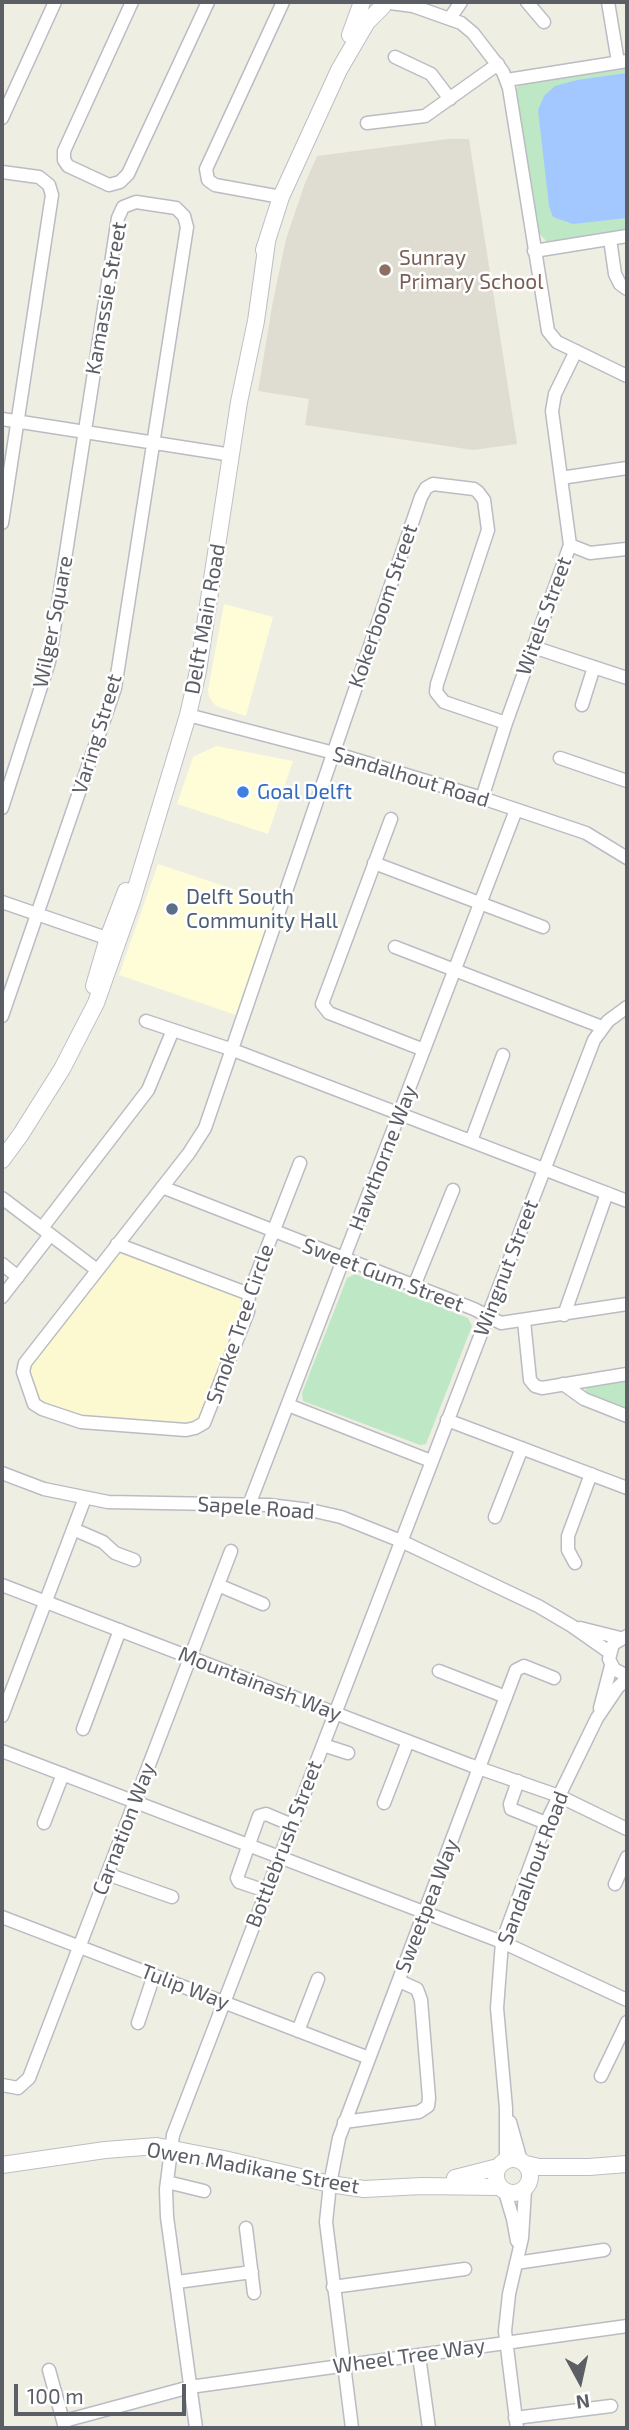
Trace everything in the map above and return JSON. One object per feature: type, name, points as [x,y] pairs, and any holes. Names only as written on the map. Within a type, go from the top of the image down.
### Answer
[{"type":"street","points":[[2,118],[55,2]]},
{"type":"street","points":[[132,2],[64,151],[64,160],[68,166],[109,185],[120,182],[128,174],[208,2]]},
{"type":"street","points":[[281,197],[215,185],[208,180],[206,169],[283,2]]},
{"type":"street","name":"Delft Main Road","points":[[339,70],[362,2]]},
{"type":"street","points":[[422,2],[473,33],[507,80],[548,331],[557,342],[627,376]]},
{"type":"street","points":[[448,18],[461,2]]},
{"type":"street","points":[[527,2],[544,22]]},
{"type":"street","points":[[507,80],[622,62],[608,2]]},
{"type":"street","points":[[383,3],[413,6],[448,18]]},
{"type":"street","name":"Delft Main Road","points":[[2,1160],[22,1135],[62,1069],[101,992],[113,940],[145,855],[188,715],[198,671],[243,379],[243,348],[255,273],[281,197],[339,70],[367,22],[383,3]]},
{"type":"street","points":[[395,57],[431,74],[450,99]]},
{"type":"street","points":[[367,123],[425,116],[498,64]]},
{"type":"street","points":[[2,172],[39,177],[49,185],[52,195],[2,523]]},
{"type":"street","name":"Kamassie Street","points":[[84,432],[118,218],[123,207],[136,202],[176,208],[184,216],[187,227],[153,442]]},
{"type":"street","points":[[534,251],[627,236]]},
{"type":"street","points":[[610,239],[615,274],[620,284],[627,289]]},
{"type":"street","name":"Witels Street","points":[[482,799],[506,723],[570,545],[552,406],[576,351]]},
{"type":"street","points":[[2,419],[232,455]]},
{"type":"street","name":"Wilger Square","points":[[2,808],[47,673],[84,432]]},
{"type":"street","name":"Varing Street","points":[[2,1016],[6,992],[38,915],[115,688],[153,442]]},
{"type":"street","points":[[561,478],[627,468]]},
{"type":"street","name":"Kokerboom Street","points":[[162,1187],[205,1128],[421,497],[426,488],[433,484],[474,489],[478,492],[484,500],[488,530],[436,692],[444,702],[506,723]]},
{"type":"street","points":[[570,545],[590,553],[626,549]]},
{"type":"street","points":[[533,647],[627,678]]},
{"type":"street","points":[[582,705],[594,667]]},
{"type":"street","name":"Sandalhout Road","points":[[188,715],[334,753],[516,810],[586,834],[627,858]]},
{"type":"street","points":[[560,758],[627,781]]},
{"type":"street","name":"Hawthorne Way","points":[[249,1505],[516,810]]},
{"type":"street","points":[[391,819],[322,1004],[329,1013],[424,1050]]},
{"type":"street","points":[[374,863],[543,927]]},
{"type":"street","points":[[2,902],[113,940]]},
{"type":"street","points":[[395,947],[602,1027]]},
{"type":"street","name":"Wingnut Street","points":[[401,1541],[594,1040],[602,1027],[627,1007]]},
{"type":"street","points":[[146,1021],[233,1050],[627,1201]]},
{"type":"street","points":[[2,1297],[18,1277],[46,1231],[149,1090],[173,1030]]},
{"type":"street","points":[[471,1141],[503,1055]]},
{"type":"street","name":"Delft Main Road","points":[[2,1144],[16,1126],[32,1115]]},
{"type":"street","name":"Smoke Tree Circle","points":[[162,1187],[23,1367],[34,1404],[42,1409],[81,1422],[186,1430],[199,1427],[207,1418],[231,1356],[249,1308],[249,1294],[300,1163]]},
{"type":"street","name":"Sweet Gum Street","points":[[162,1187],[501,1323],[627,1304]]},
{"type":"street","points":[[414,1286],[453,1189]]},
{"type":"street","points":[[564,1315],[607,1193]]},
{"type":"street","points":[[2,1198],[97,1270]]},
{"type":"street","points":[[117,1244],[249,1294]]},
{"type":"street","points":[[2,1264],[18,1277]]},
{"type":"street","points":[[524,1321],[532,1383],[542,1388],[627,1374]]},
{"type":"street","points":[[563,1384],[584,1399],[627,1416]]},
{"type":"street","points":[[288,1405],[431,1461]]},
{"type":"street","points":[[447,1420],[627,1488]]},
{"type":"street","points":[[495,1517],[522,1448]]},
{"type":"street","name":"Sapele Road","points":[[2,1473],[44,1489],[85,1499],[130,1503],[290,1507],[330,1514],[401,1541],[538,1606],[609,1652]]},
{"type":"street","points":[[575,1563],[568,1550],[568,1536],[592,1474]]},
{"type":"street","points":[[2,1716],[85,1499]]},
{"type":"street","points":[[73,1529],[103,1542],[115,1553],[134,1560]]},
{"type":"street","name":"Bottlebrush Street","points":[[196,2428],[167,2217],[167,2182],[173,2134],[401,1541]]},
{"type":"street","name":"Carnation Way","points":[[2,2085],[18,2088],[29,2078],[231,1551]]},
{"type":"street","name":"Mountainash Way","points":[[2,1585],[470,1765],[480,1766],[559,1796],[627,1829]]},
{"type":"street","points":[[218,1585],[263,1604]]},
{"type":"street","name":"Sapele Road","points":[[572,1626],[623,1637]]},
{"type":"street","points":[[83,1729],[120,1630]]},
{"type":"street","points":[[623,1637],[613,1644],[609,1652],[611,1666],[627,1677]]},
{"type":"street","name":"Sandalhout Road","points":[[597,1718],[611,1666]]},
{"type":"street","name":"Sweetpea Way","points":[[352,2428],[326,2222],[330,2184],[344,2122],[519,1667],[554,1678]]},
{"type":"street","points":[[439,1671],[506,1697]]},
{"type":"street","name":"Sandalhout Road","points":[[513,2163],[497,2007],[502,1942],[546,1823],[597,1718],[627,1677]]},
{"type":"street","points":[[384,1803],[408,1741]]},
{"type":"street","name":"Mountainash Way","points":[[323,1745],[348,1753]]},
{"type":"street","points":[[2,1751],[502,1942],[627,2000]]},
{"type":"street","points":[[44,1823],[63,1774]]},
{"type":"street","points":[[519,1781],[510,1804],[511,1809],[546,1823]]},
{"type":"street","points":[[266,1891],[238,1880],[259,1816],[262,1814],[292,1825]]},
{"type":"street","points":[[615,1884],[627,1857]]},
{"type":"street","points":[[107,1874],[172,1897]]},
{"type":"street","name":"Tulip Way","points":[[2,1917],[369,2058]]},
{"type":"street","points":[[138,2023],[154,1975]]},
{"type":"street","points":[[298,2031],[318,1979]]},
{"type":"street","points":[[344,2122],[419,2112],[428,2106],[421,2000],[417,1989],[399,1981]]},
{"type":"street","points":[[601,2076],[627,2022]]},
{"type":"street","name":"Owen Madikane Street","points":[[2,2165],[157,2146],[330,2184],[375,2190],[422,2186],[502,2189]]},
{"type":"street","points":[[519,2248],[513,2219],[496,2178],[513,2163],[531,2177],[526,2188],[523,2230],[507,2305],[505,2343],[516,2423],[611,2406]]},
{"type":"street","name":"Owen Madikane Street","points":[[422,2186],[513,2163],[539,2167],[627,2164]]},
{"type":"street","name":"Owen Madikane Street","points":[[526,2188],[552,2177],[579,2172],[589,2167]]},
{"type":"street","points":[[167,2182],[204,2191]]},
{"type":"street","points":[[502,2189],[517,2194],[526,2188]]},
{"type":"street","points":[[246,2228],[254,2293]]},
{"type":"street","points":[[516,2263],[604,2250]]},
{"type":"street","points":[[333,2287],[464,2269]]},
{"type":"street","points":[[177,2282],[252,2272]]},
{"type":"street","name":"Wheel Tree Way","points":[[64,2425],[190,2387],[627,2326]]},
{"type":"street","points":[[419,2356],[429,2428]]},
{"type":"street","points":[[49,2370],[64,2425]]},
{"type":"shaded area","name":"Sunray Primary School","points":[[448,139],[469,139],[517,444],[473,450],[305,425],[309,399],[258,391],[286,239],[317,156]]},
{"type":"shaded area","points":[[224,604],[273,617],[246,716],[216,706],[209,697],[208,690]]},
{"type":"shaded area","name":"Goal Delft","points":[[216,746],[293,761],[268,834],[177,804],[193,757]]},
{"type":"shaded area","points":[[158,864],[275,903],[236,1015],[119,975]]},
{"type":"green space","points":[[627,63],[627,232],[550,243],[538,232],[515,96],[517,88],[522,81]]},
{"type":"green space","points":[[355,1274],[468,1318],[472,1326],[426,1444],[420,1445],[303,1401],[302,1393],[347,1278]]},
{"type":"green space","points":[[627,1377],[627,1412],[585,1393],[587,1385]]},
{"type":"sand","points":[[119,1252],[240,1296],[244,1301],[245,1305],[204,1415],[194,1424],[82,1418],[41,1405],[28,1373],[29,1365]]},
{"type":"water","points":[[627,73],[627,218],[573,224],[553,217],[549,206],[538,110],[544,96],[555,86]]},
{"type":"place","name":"Sunray Primary School","points":[[385,270]]},
{"type":"place","name":"Goal Delft","points":[[243,792]]},
{"type":"place","name":"Delft South Community Hall","points":[[172,909]]}]
